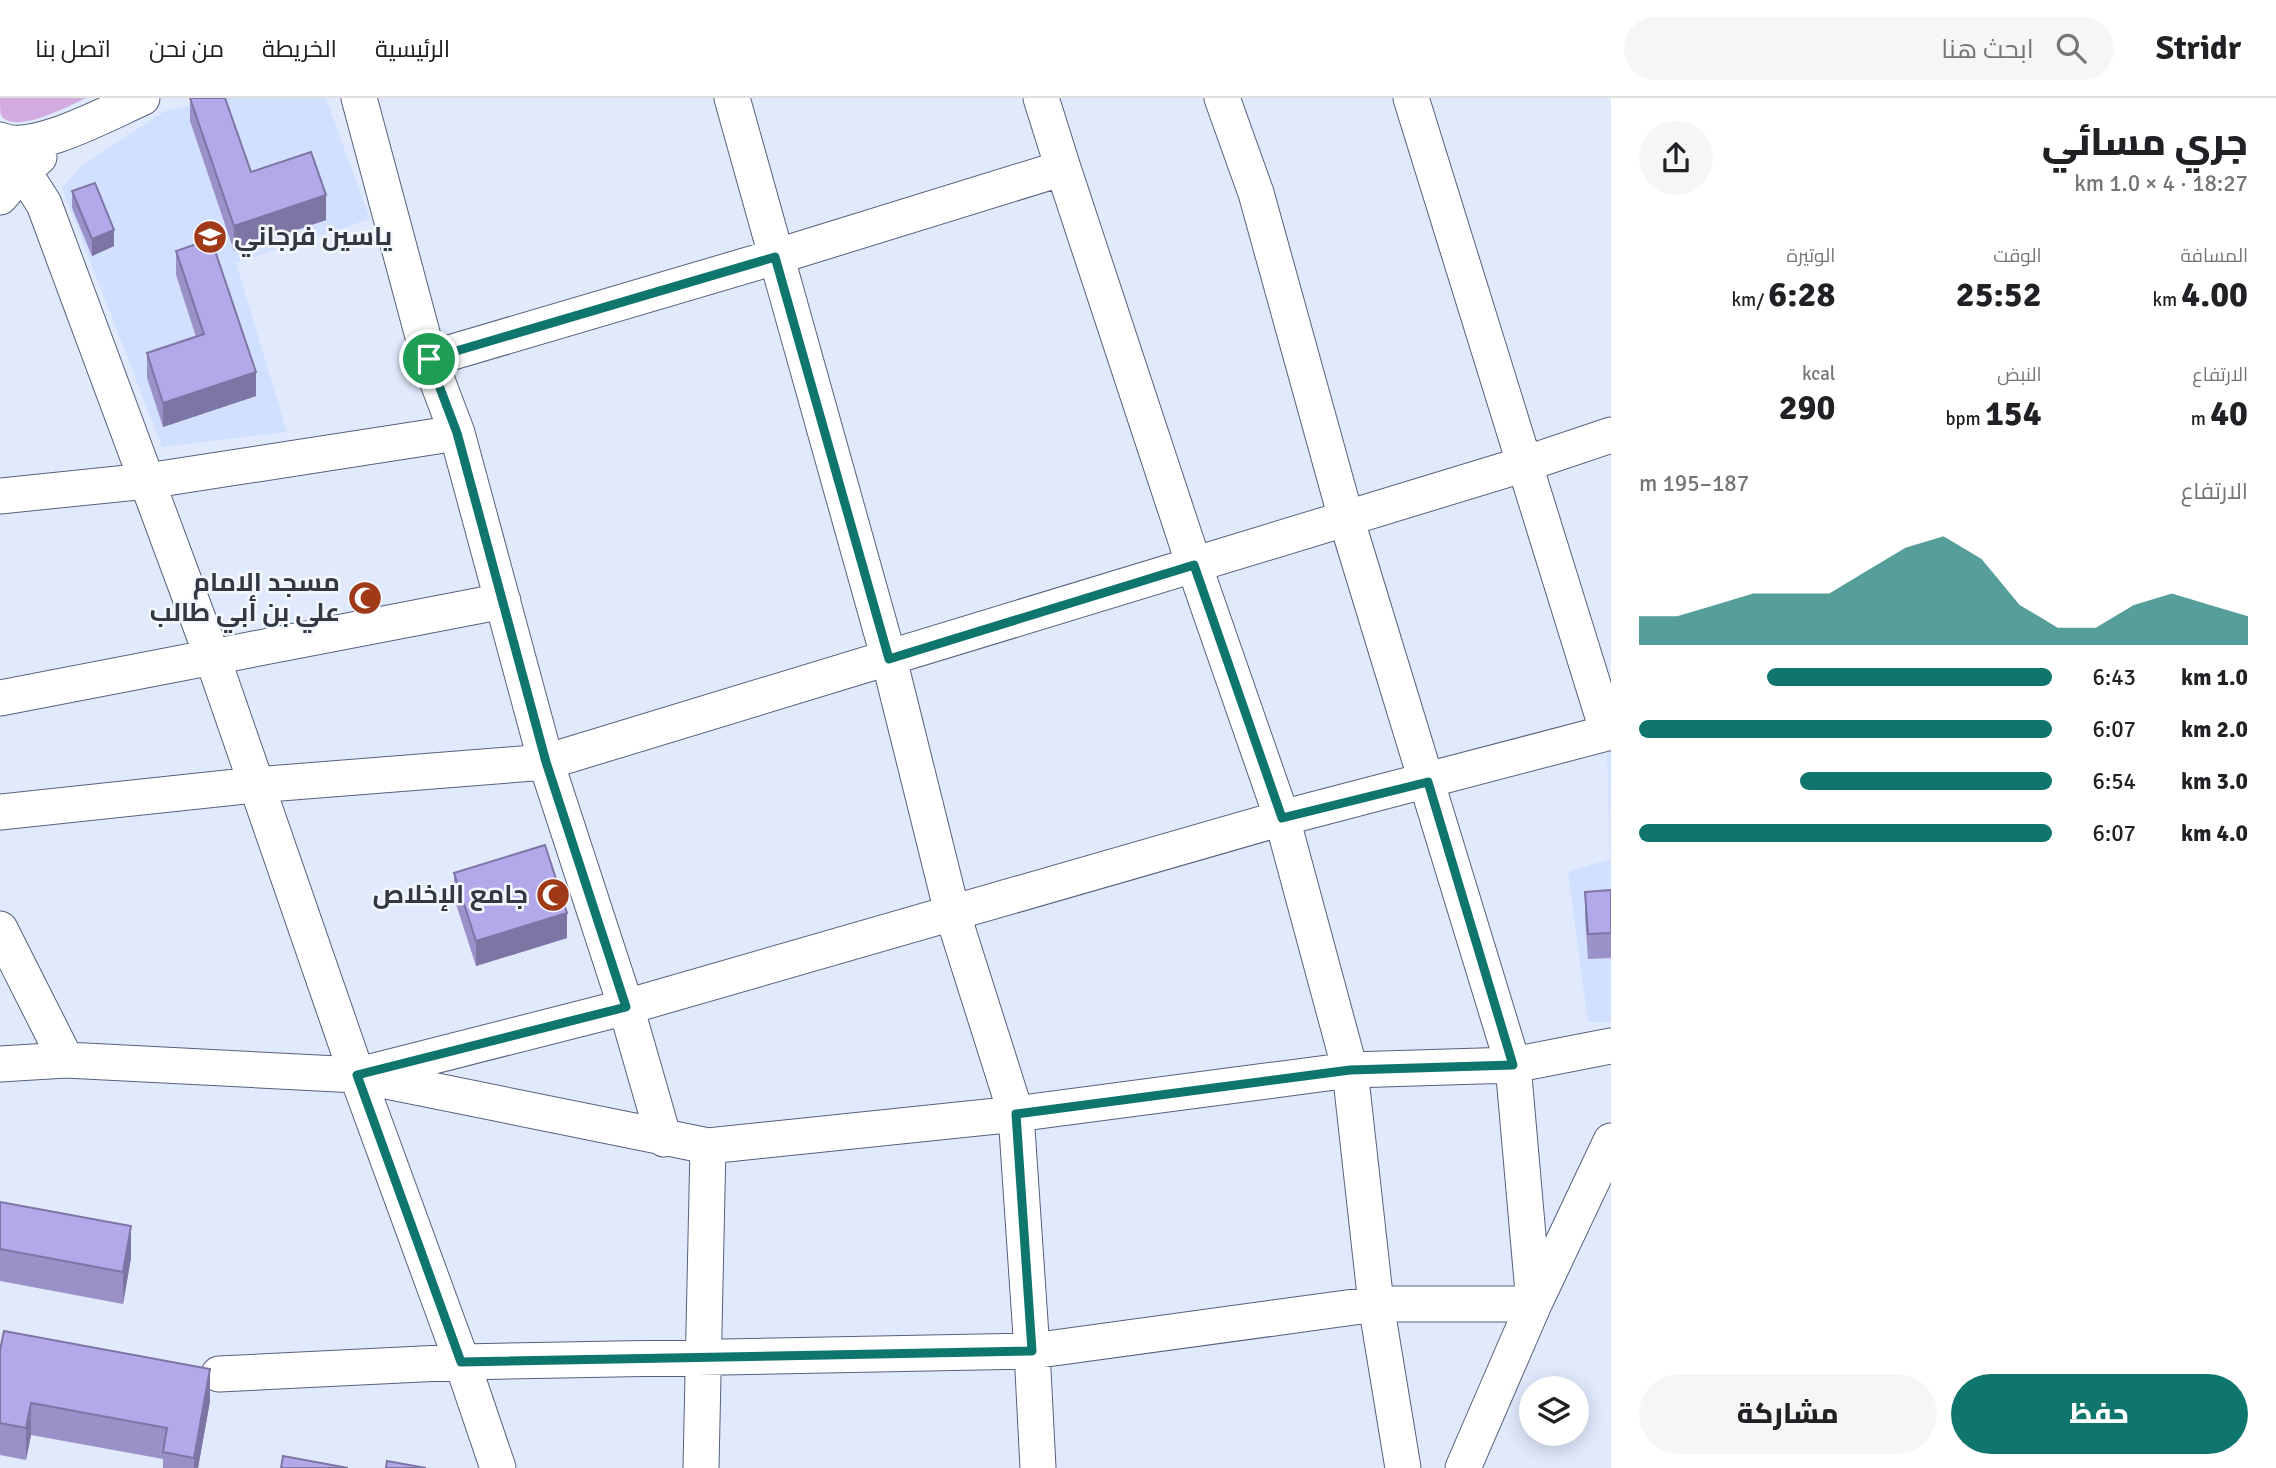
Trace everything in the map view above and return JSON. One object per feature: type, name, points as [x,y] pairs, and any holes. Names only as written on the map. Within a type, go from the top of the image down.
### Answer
[{"type":"street","points":[[0,142],[25,144],[44,140],[142,98]]},
{"type":"street","points":[[359,98],[429,359],[457,433],[546,762],[626,1007],[664,1139]]},
{"type":"street","points":[[732,98],[889,659],[952,912],[1016,1114],[1038,1468]]},
{"type":"street","points":[[1041,98],[1194,565],[1282,818],[1350,1070],[1376,1304],[1403,1468]]},
{"type":"street","points":[[1222,98],[1256,194],[1346,518],[1513,1065],[1534,1304]]},
{"type":"street","points":[[357,1075],[626,1007],[1282,818],[1609,733],[1411,98]]},
{"type":"street","points":[[0,197],[23,171],[71,130]]},
{"type":"street","points":[[71,130],[54,148],[46,164],[41,186],[44,204],[213,659],[357,1075],[498,1468]]},
{"type":"street","points":[[0,142],[44,204]]},
{"type":"street","points":[[429,359],[775,257],[1063,168]]},
{"type":"street","points":[[0,496],[147,481],[457,433]]},
{"type":"street","points":[[0,812],[255,785],[546,762],[1525,464],[1611,435]]},
{"type":"street","points":[[0,698],[503,601]]},
{"type":"street","points":[[0,929],[66,1060]]},
{"type":"street","points":[[0,1064],[66,1060],[357,1075],[708,1146],[1016,1114],[1350,1070],[1513,1065],[1611,1046]]},
{"type":"street","points":[[1463,1468],[1534,1304],[1611,1141]]},
{"type":"street","points":[[701,1468],[708,1146]]},
{"type":"street","points":[[219,1374],[461,1362],[1032,1351],[1376,1304],[1534,1304]]},
{"type":"shaded area","points":[[0,98],[86,98],[42,117],[17,122],[7,121],[1,115]]},
{"type":"shaded area","points":[[220,98],[326,98],[370,219],[236,263],[287,432],[162,447],[62,188],[80,167],[165,111]]},
{"type":"shaded area","points":[[1611,749],[1611,1022],[1588,1022],[1568,872],[1610,859],[1607,750]]},
{"type":"building","points":[[190,98],[225,98],[251,172],[311,152],[326,195],[234,226]]},
{"type":"building","points":[[95,183],[114,230],[92,239],[72,191]]},
{"type":"building","points":[[211,239],[256,372],[163,403],[147,353],[204,334],[176,251]]},
{"type":"building","points":[[545,845],[567,913],[476,941],[454,873]]},
{"type":"building","points":[[1611,890],[1611,933],[1588,934],[1585,892]]},
{"type":"building","points":[[0,1202],[131,1226],[123,1272],[0,1249]]},
{"type":"building","points":[[4,1331],[210,1369],[194,1458],[163,1452],[167,1428],[31,1403],[26,1428],[0,1423],[0,1350]]},
{"type":"building","points":[[283,1456],[348,1468],[281,1468]]},
{"type":"building","points":[[387,1461],[426,1468],[386,1468]]},
{"type":"place","name":"ياسين فرجاني","points":[[210,237]]},
{"type":"place","name":"مسجد الامام علي بن أبي طالب","points":[[365,598]]},
{"type":"place","name":"جامع الإخلاص","points":[[553,895]]},
{"type":"route","points":[[775,257],[889,659],[1194,565],[1282,818],[1428,782],[1513,1065],[1350,1070],[1016,1114],[1032,1351],[461,1362],[357,1075],[626,1007],[546,762],[457,433],[429,359],[775,257]]}]
